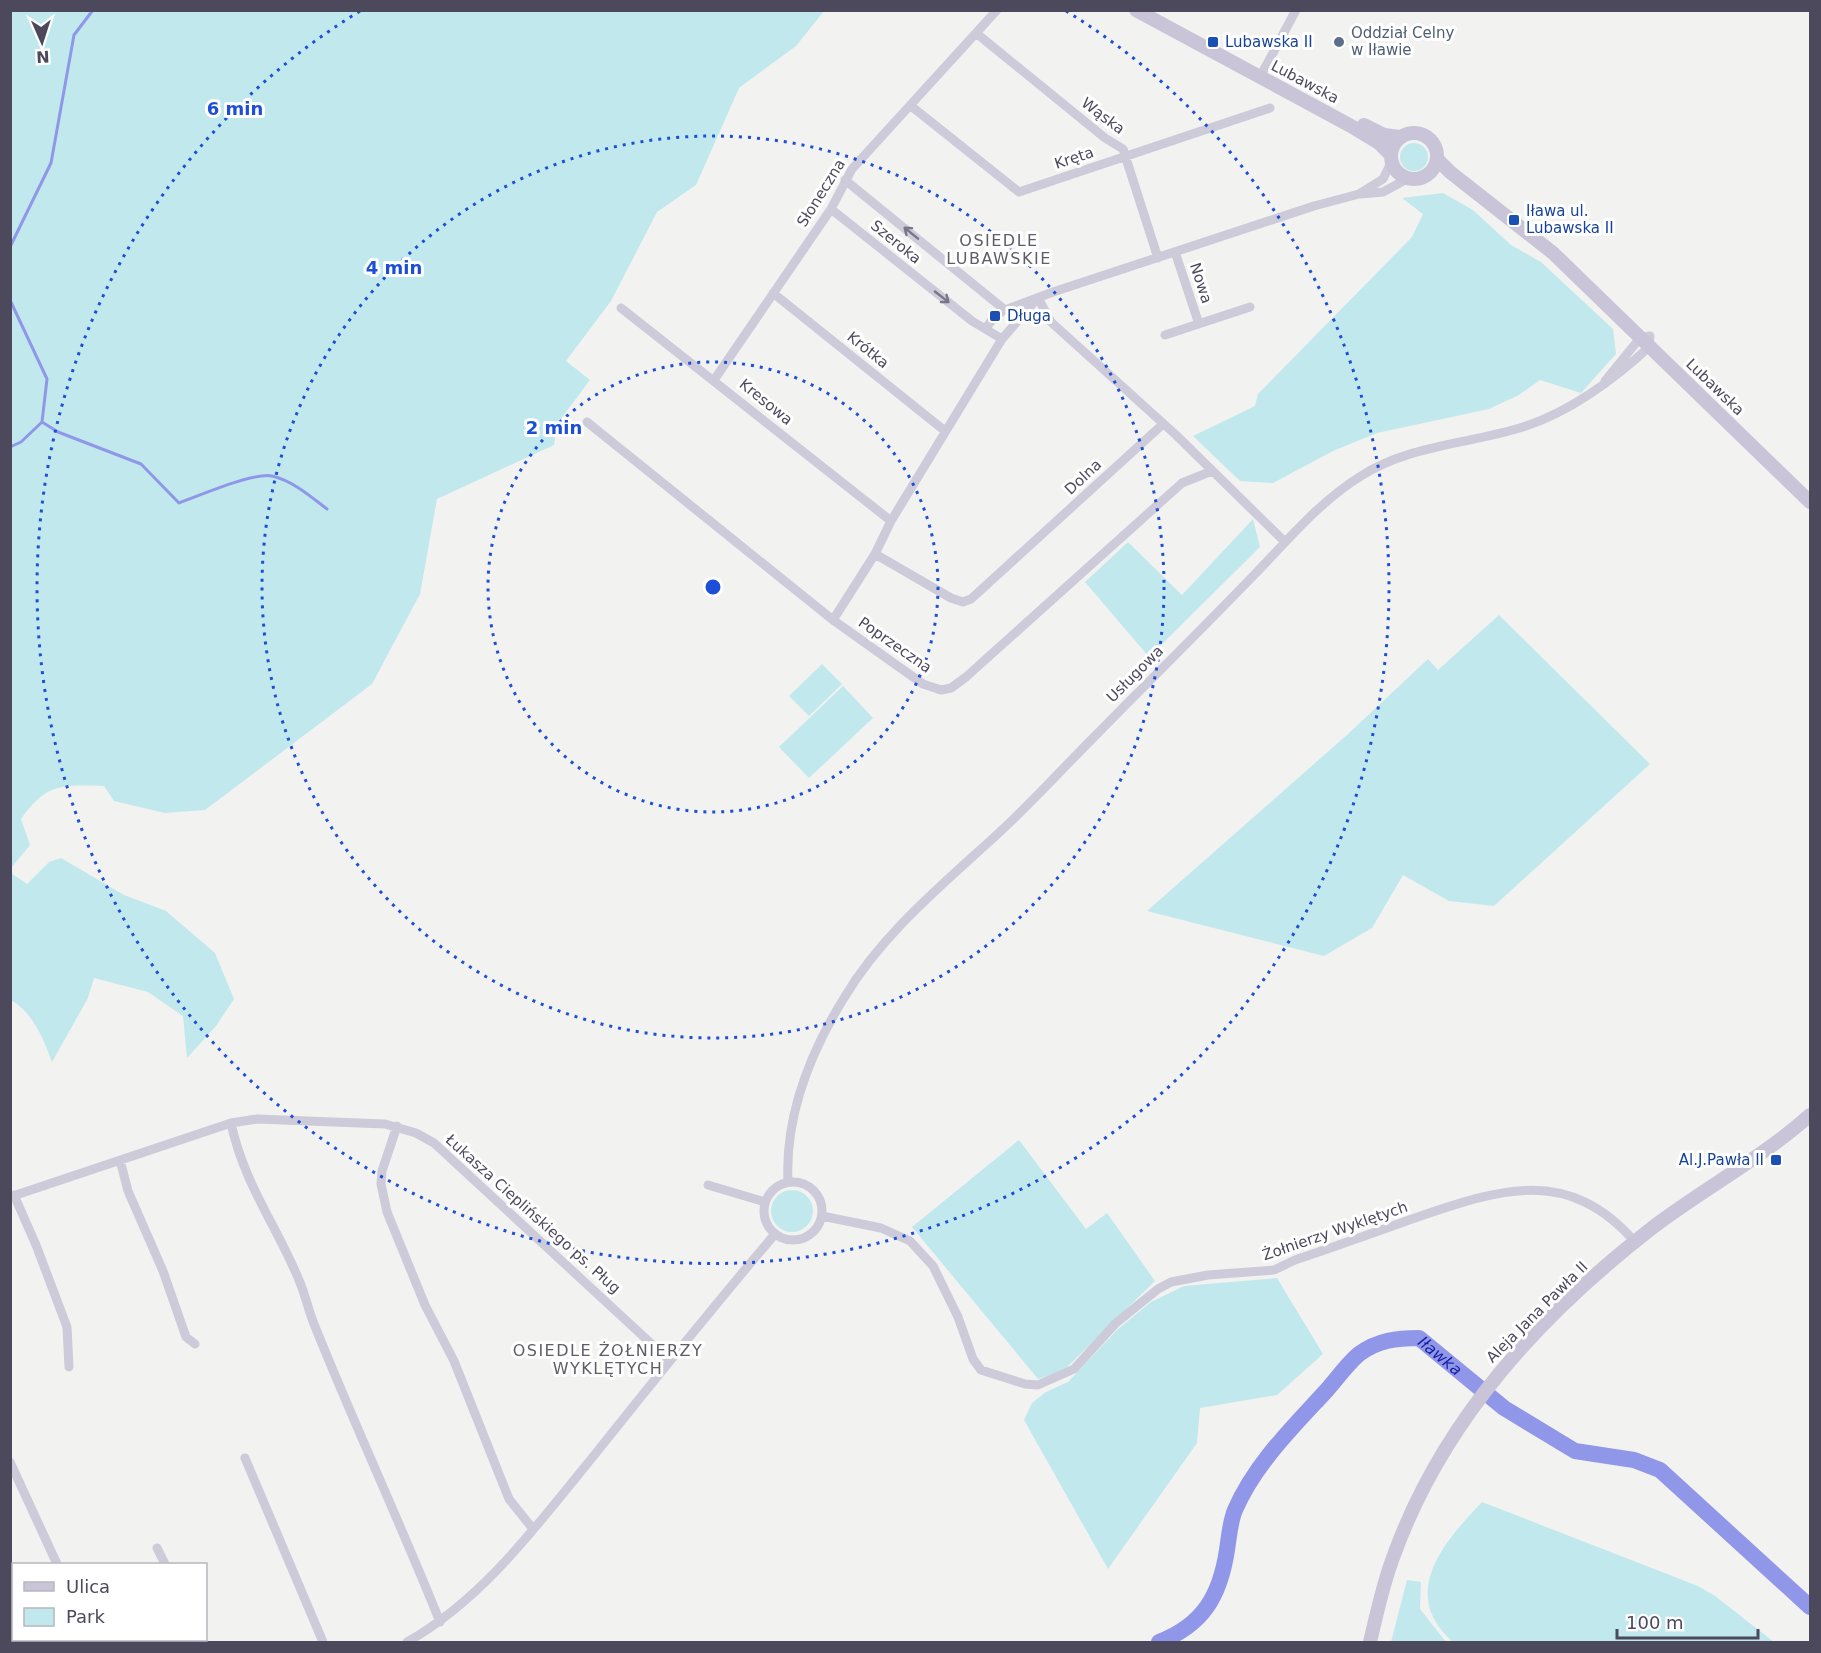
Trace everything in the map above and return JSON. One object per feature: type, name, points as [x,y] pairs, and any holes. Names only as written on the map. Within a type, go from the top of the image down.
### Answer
[{"type":"main road","name":"Lubawska","points":[[1136,10],[1343,116],[1384,135],[1400,137]]},
{"type":"main road","name":"Lubawska","points":[[1154,10],[1352,126],[1379,143],[1391,159]]},
{"type":"main road","points":[[1412,133],[1425,136],[1435,145],[1437,159],[1434,169],[1426,177],[1407,179],[1397,173],[1391,159],[1400,137],[1412,133]]},
{"type":"main road","name":"Lubawska","points":[[1437,159],[1553,253],[1810,489]]},
{"type":"main road","name":"Lubawska","points":[[1426,177],[1445,180],[1482,197]]},
{"type":"main road","name":"Lubawska","points":[[1647,340],[1810,502]]},
{"type":"main road","name":"Aleja Jana Pawła II","points":[[1370,1642],[1393,1556],[1422,1489],[1456,1429],[1480,1395],[1514,1355],[1558,1310],[1635,1242],[1768,1149],[1810,1115]]},
{"type":"street","name":"Słoneczna","points":[[714,380],[831,209],[844,180],[997,10]]},
{"type":"street","points":[[1262,73],[1296,10]]},
{"type":"street","name":"Wąska","points":[[976,33],[1105,138],[1123,149],[1158,258]]},
{"type":"street","name":"Kręta","points":[[911,106],[1019,192],[1270,108]]},
{"type":"street","points":[[1359,194],[1383,179],[1391,159]]},
{"type":"street","points":[[986,328],[995,316],[1005,310],[1038,298],[1359,194],[1383,192],[1407,179]]},
{"type":"street","name":"Szeroka","points":[[844,180],[1005,310]]},
{"type":"street","name":"Szeroka","points":[[831,209],[972,321],[1002,339]]},
{"type":"street","name":"Nowa","points":[[1175,252],[1199,324]]},
{"type":"street","name":"Krótka","points":[[772,293],[945,431]]},
{"type":"street","points":[[833,620],[875,554],[891,521],[1002,339],[1038,298]]},
{"type":"street","points":[[1038,298],[1051,322],[1163,424],[1285,542]]},
{"type":"street","name":"Nowa","points":[[1165,335],[1250,307]]},
{"type":"street","name":"Kresowa","points":[[621,308],[891,521]]},
{"type":"street","name":"Usługowa","points":[[788,1181],[789,1133],[814,1054],[843,999],[888,938],[1006,826],[1314,510],[1364,474],[1418,452],[1524,427],[1565,409],[1633,363],[1647,340]]},
{"type":"street","name":"Poprzeczna","points":[[587,422],[833,620],[933,689],[951,688],[1182,483],[1212,471]]},
{"type":"street","name":"Dolna","points":[[875,554],[951,598],[963,602],[971,599],[1163,424]]},
{"type":"street","name":"Łukasza Cieplińskiego ps. Pług","points":[[12,1196],[231,1123],[257,1119],[397,1126],[434,1143],[670,1361]]},
{"type":"street","points":[[231,1123],[236,1146],[246,1172],[301,1284],[340,1384],[440,1622]]},
{"type":"street","points":[[397,1126],[382,1171],[381,1184],[399,1244],[425,1305],[454,1361],[508,1499],[533,1530]]},
{"type":"street","points":[[120,1160],[128,1191],[163,1271],[186,1337],[195,1344]]},
{"type":"street","points":[[788,1181],[801,1182],[813,1188],[821,1200],[822,1216],[817,1228],[807,1237],[793,1240],[775,1234],[768,1227],[763,1214],[765,1202],[774,1188],[788,1181]]},
{"type":"street","points":[[708,1185],[765,1202]]},
{"type":"street","name":"Żołnierzy Wyklętych","points":[[822,1216],[880,1228],[910,1241],[933,1266],[958,1317],[973,1359],[981,1370],[1006,1379],[1038,1385],[1074,1369],[1116,1323],[1158,1289],[1171,1282],[1208,1275],[1274,1270],[1295,1260],[1482,1195],[1520,1189],[1557,1193],[1597,1208],[1616,1222],[1635,1242]]},
{"type":"street","points":[[12,1196],[36,1245],[67,1327],[69,1367]]},
{"type":"street","points":[[407,1642],[440,1622],[483,1583],[533,1530],[775,1234]]},
{"type":"street","points":[[245,1458],[323,1642]]},
{"type":"street","points":[[10,1462],[57,1563]]},
{"type":"street","points":[[157,1548],[164,1563]]},
{"type":"green space","points":[[11,10],[824,11],[796,46],[739,88],[696,185],[657,212],[611,301],[566,361],[590,380],[557,424],[554,445],[437,499],[420,594],[372,684],[205,810],[165,813],[114,801],[104,786],[67,786],[48,792],[30,807],[21,819],[30,845],[11,868]]},
{"type":"green space","points":[[1414,143],[1424,147],[1428,157],[1424,167],[1414,171],[1404,167],[1400,157],[1404,147]]},
{"type":"green space","points":[[1443,193],[1473,210],[1511,245],[1541,262],[1613,329],[1616,354],[1581,393],[1540,380],[1519,395],[1489,409],[1377,433],[1333,451],[1273,483],[1240,481],[1193,436],[1255,406],[1258,394],[1412,237],[1423,214],[1402,198]]},
{"type":"green space","points":[[1253,519],[1260,547],[1149,657],[1085,582],[1128,542],[1182,595]]},
{"type":"green space","points":[[1499,615],[1650,764],[1494,906],[1449,901],[1403,875],[1372,928],[1324,956],[1147,911],[1348,734],[1428,659],[1438,670]]},
{"type":"green space","points":[[822,664],[842,684],[809,716],[789,696]]},
{"type":"green space","points":[[843,686],[873,718],[809,778],[779,747]]},
{"type":"green space","points":[[61,858],[124,895],[166,911],[215,953],[234,999],[216,1026],[187,1058],[183,1016],[148,992],[94,978],[88,998],[52,1062],[41,1035],[31,1019],[19,1005],[11,1000],[11,873],[27,884],[49,862]]},
{"type":"green space","points":[[1019,1140],[1086,1229],[1107,1213],[1155,1281],[1063,1371],[1038,1379],[912,1227]]},
{"type":"green space","points":[[792,1190],[807,1196],[813,1211],[807,1226],[792,1232],[777,1226],[771,1211],[777,1196]]},
{"type":"green space","points":[[1277,1278],[1323,1354],[1277,1395],[1200,1408],[1197,1443],[1108,1569],[1024,1420],[1032,1403],[1046,1392],[1068,1382],[1118,1329],[1151,1302],[1184,1286]]},
{"type":"green space","points":[[1482,1502],[1698,1586],[1715,1596],[1774,1642],[1453,1642],[1437,1624],[1429,1606],[1428,1587],[1433,1569],[1442,1551]]},
{"type":"green space","points":[[1407,1580],[1421,1582],[1420,1609],[1446,1642],[1391,1642]]},
{"type":"waterway","points":[[10,247],[51,163],[74,35],[93,10]]},
{"type":"waterway","points":[[10,300],[47,379],[42,422]]},
{"type":"waterway","points":[[10,447],[21,442],[42,422],[58,432],[141,464],[179,503],[240,481],[272,476],[294,485],[327,509]]},
{"type":"waterway","name":"Iławka","points":[[1159,1642],[1187,1627],[1207,1607],[1220,1581],[1235,1510],[1253,1477],[1275,1447],[1359,1354],[1388,1341],[1419,1338],[1504,1408],[1575,1451],[1634,1460],[1660,1470],[1810,1607]]},
{"type":"place","name":"Lubawska II","points":[[1213,42]]},
{"type":"place","name":"Oddział Celny w Iławie","points":[[1339,42]]},
{"type":"place","name":"Iława ul. Lubawska II","points":[[1514,220]]},
{"type":"place","name":"Długa","points":[[995,316]]},
{"type":"place","name":"Al.J.Pawła II","points":[[1776,1160]]},
{"type":"district","name":"OSIEDLE LUBAWSKIE","points":[[999,249]]},
{"type":"district","name":"OSIEDLE ŻOŁNIERZY WYKLĘTYCH","points":[[608,1359]]}]
